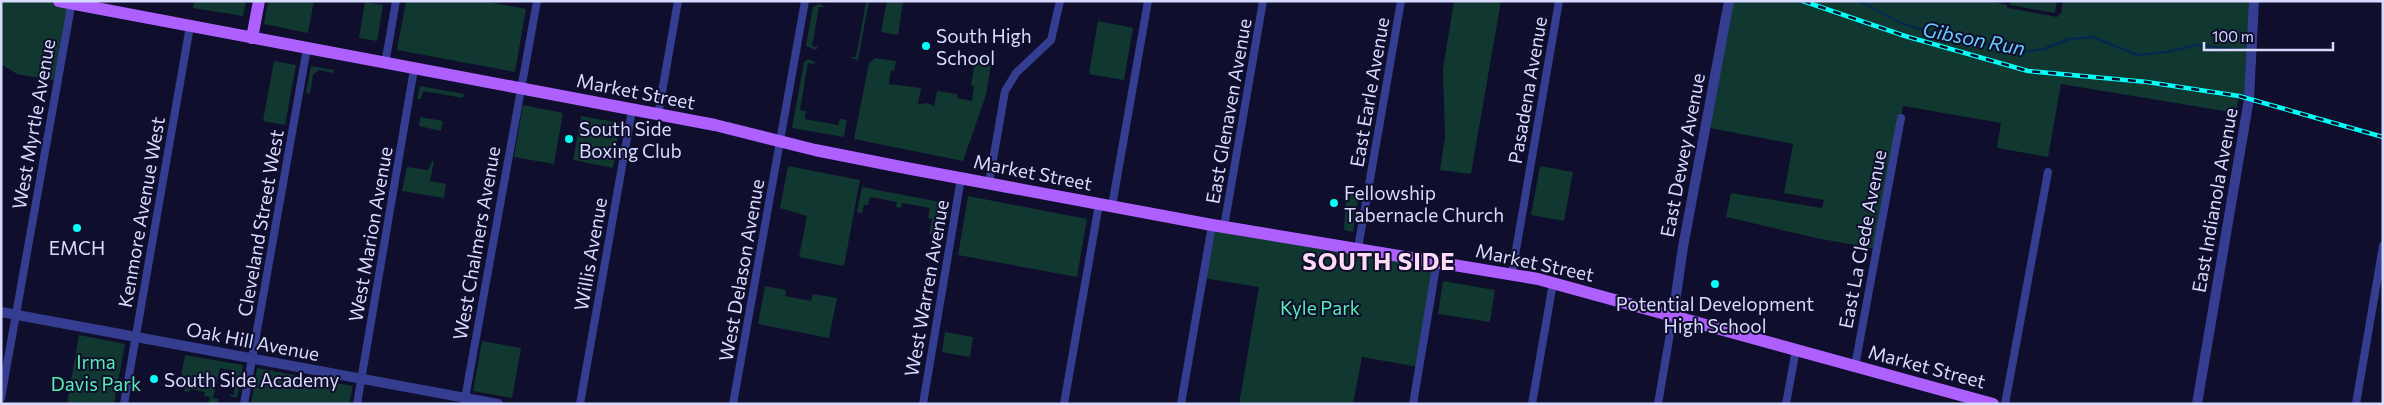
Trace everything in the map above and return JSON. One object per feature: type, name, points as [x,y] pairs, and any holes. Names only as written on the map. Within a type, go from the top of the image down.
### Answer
[{"type":"main road","points":[[252,38],[258,1]]},
{"type":"main road","name":"Market Street","points":[[68,2],[385,64],[715,125],[780,142],[1099,204],[1218,226],[1512,273],[1553,282],[1993,404]]},
{"type":"street","points":[[385,64],[396,1]]},
{"type":"street","name":"West Chalmers Avenue","points":[[465,401],[537,1]]},
{"type":"street","points":[[658,115],[678,1]]},
{"type":"street","name":"West Delason Avenue","points":[[733,404],[805,1]]},
{"type":"street","points":[[989,183],[1005,91],[1016,73],[1051,40],[1060,1]]},
{"type":"street","points":[[1112,206],[1148,1]]},
{"type":"street","name":"East Glenaven Avenue","points":[[1181,404],[1263,1]]},
{"type":"street","name":"East Earle Avenue","points":[[1358,248],[1401,1]]},
{"type":"street","name":"Pasadena Avenue","points":[[1512,273],[1559,1]]},
{"type":"street","name":"East Dewey Avenue","points":[[1673,316],[1683,246],[1729,1]]},
{"type":"street","name":"East Indianola Avenue","points":[[2197,404],[2249,99],[2254,1]]},
{"type":"street","name":"West Myrtle Avenue","points":[[1,398],[68,2]]},
{"type":"street","name":"Kenmore Avenue West","points":[[124,404],[190,26]]},
{"type":"street","name":"Cleveland Street West","points":[[244,404],[307,48]]},
{"type":"street","name":"West Marion Avenue","points":[[358,404],[414,69]]},
{"type":"street","name":"Willis Avenue","points":[[580,404],[632,110]]},
{"type":"street","name":"East La Clede Avenue","points":[[1855,366],[1902,118]]},
{"type":"street","points":[[2005,404],[2048,172]]},
{"type":"street","name":"West Warren Avenue","points":[[923,404],[961,178]]},
{"type":"street","points":[[1064,404],[1099,204]]},
{"type":"street","points":[[2356,404],[2383,246]]},
{"type":"street","points":[[1413,404],[1437,261]]},
{"type":"street","points":[[1532,404],[1553,282]]},
{"type":"street","name":"Oak Hill Avenue","points":[[1,312],[362,379],[465,401],[498,404]]},
{"type":"street","points":[[1658,404],[1673,316]]},
{"type":"street","points":[[1786,404],[1796,349]]},
{"type":"green space","points":[[1,1],[59,1],[71,3],[58,81],[17,74],[1,64]]},
{"type":"green space","points":[[194,1],[246,1],[243,16],[193,8]]},
{"type":"green space","points":[[268,1],[314,1],[308,33],[264,24]]},
{"type":"green space","points":[[406,1],[484,1],[526,9],[515,72],[397,50]]},
{"type":"green space","points":[[862,1],[869,1],[858,60],[849,57],[856,57],[866,2]]},
{"type":"green space","points":[[887,1],[903,2],[898,35],[881,32]]},
{"type":"green space","points":[[1454,1],[1501,1],[1471,174],[1440,170],[1445,137],[1443,69]]},
{"type":"green space","points":[[1729,1],[1988,1],[2007,5],[2007,8],[2057,17],[2061,13],[2063,1],[2254,1],[2249,99],[2239,96],[2236,113],[2061,84],[2048,157],[1997,148],[2001,123],[1903,106],[1877,249],[1816,238],[1726,217],[1731,193],[1822,208],[1824,200],[1784,193],[1793,144],[1705,127]]},
{"type":"green space","points":[[2010,1],[2057,1],[2055,13],[2010,5]]},
{"type":"green space","points":[[365,2],[383,5],[377,41],[359,38]]},
{"type":"green space","points":[[819,4],[826,7],[819,7],[812,46],[818,47],[816,50],[806,46],[813,7]]},
{"type":"green space","points":[[1098,21],[1133,28],[1124,80],[1089,74]]},
{"type":"green space","points":[[976,55],[985,58],[991,65],[986,95],[963,161],[854,139],[869,63],[875,58],[896,61],[894,71],[891,70],[889,84],[921,88],[918,104],[928,103],[934,106],[937,91],[957,94],[957,98],[972,101],[974,86],[971,85]]},
{"type":"green space","points":[[809,59],[815,62],[815,64],[808,63],[800,110],[806,111],[805,119],[838,125],[840,119],[847,120],[844,137],[792,128],[804,62]]},
{"type":"green space","points":[[274,61],[296,65],[285,125],[263,121]]},
{"type":"green space","points":[[311,66],[334,70],[333,73],[319,70],[313,75],[310,94],[306,93]]},
{"type":"green space","points":[[420,86],[464,94],[463,98],[423,91],[421,99],[417,99]]},
{"type":"green space","points":[[523,105],[563,113],[554,164],[514,157]]},
{"type":"green space","points":[[581,116],[620,123],[613,168],[573,160]]},
{"type":"green space","points":[[420,117],[443,121],[441,131],[419,126]]},
{"type":"green space","points":[[432,161],[434,161],[430,181],[446,184],[444,198],[402,191],[407,167],[428,170]]},
{"type":"green space","points":[[788,166],[860,180],[844,266],[799,257],[807,216],[780,208]]},
{"type":"green space","points":[[1540,166],[1573,172],[1564,221],[1531,215]]},
{"type":"green space","points":[[862,187],[945,203],[938,236],[929,234],[932,219],[928,218],[930,208],[902,203],[901,208],[896,207],[897,202],[870,197],[868,205],[864,205],[862,213],[857,212]]},
{"type":"green space","points":[[1351,192],[1359,194],[1353,232],[1344,230],[1346,199],[1350,199]]},
{"type":"green space","points":[[968,196],[1087,219],[1077,277],[958,255]]},
{"type":"green space","name":"Kyle Park","points":[[1212,225],[1437,261],[1419,367],[1362,357],[1353,404],[1239,404],[1259,287],[1203,278]]},
{"type":"green space","points":[[1443,281],[1495,290],[1490,322],[1438,314]]},
{"type":"green space","points":[[765,286],[786,290],[785,296],[811,301],[813,294],[837,298],[829,338],[758,324]]},
{"type":"green space","points":[[945,332],[973,337],[970,357],[942,352]]},
{"type":"green space","name":"Irma Davis Park","points":[[79,335],[125,344],[114,404],[67,404]]},
{"type":"green space","points":[[482,341],[521,348],[512,398],[473,391]]},
{"type":"green space","points":[[185,355],[243,365],[237,398],[230,396],[230,394],[234,395],[236,371],[220,368],[213,398],[219,399],[218,404],[208,404],[210,397],[204,396],[205,392],[190,389],[189,392],[184,391],[185,388],[179,387]]},
{"type":"green space","points":[[257,368],[353,386],[349,404],[251,404]]},
{"type":"waterway","name":"Gibson Run","points":[[1859,1],[1901,23],[1929,32],[2024,52],[2044,49],[2069,39],[2092,37],[2138,55],[2167,52],[2197,45],[2239,50]]},
{"type":"railway","points":[[1803,1],[1905,36],[2028,71],[2147,82],[2239,96],[2383,137]]},
{"type":"place","name":"South High School","points":[[926,46]]},
{"type":"place","name":"South Side Boxing Club","points":[[569,139]]},
{"type":"place","name":"Fellowship Tabernacle Church","points":[[1334,203]]},
{"type":"place","name":"EMCH","points":[[77,228]]},
{"type":"place","name":"Potential Development High School","points":[[1715,284]]},
{"type":"place","name":"South Side Academy","points":[[154,379]]},
{"type":"district","name":"SOUTH SIDE","points":[[1379,260]]}]
